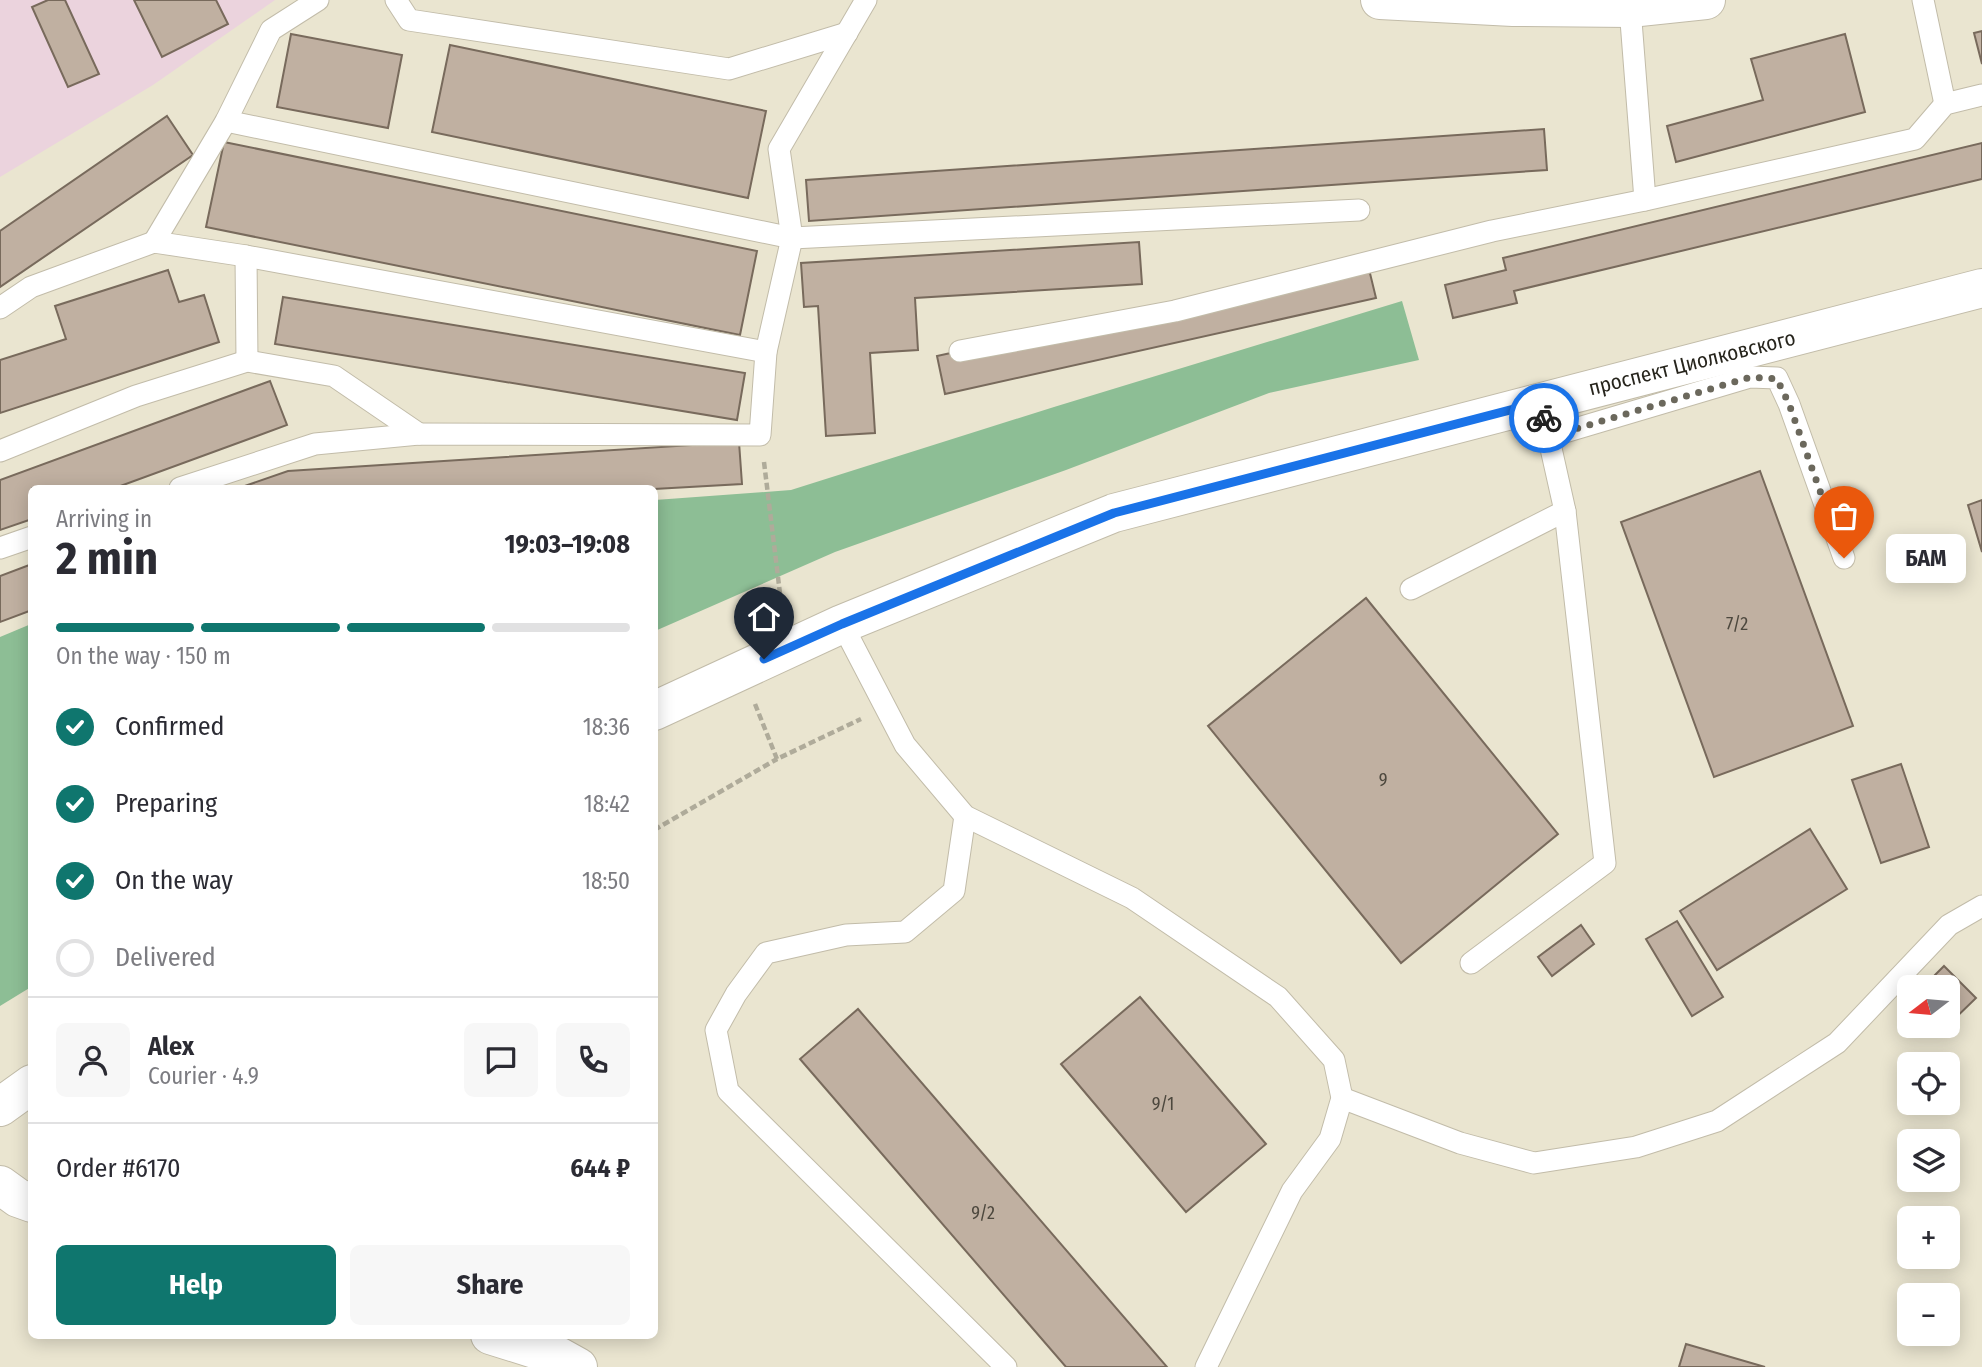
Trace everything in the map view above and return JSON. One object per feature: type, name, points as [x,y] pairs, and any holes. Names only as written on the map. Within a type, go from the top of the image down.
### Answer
[{"type":"main road","points":[[1400,1],[1513,7],[1630,8],[1706,0]]},
{"type":"main road","name":"проспект Циолковского","points":[[658,709],[842,624],[1114,513],[1545,420],[1982,288]]},
{"type":"main road","points":[[0,1107],[28,1087]]},
{"type":"main road","points":[[0,1185],[28,1202]]},
{"type":"main road","points":[[503,1339],[560,1357],[578,1367]]},
{"type":"lane","points":[[154,242],[226,121],[271,30],[318,0]]},
{"type":"lane","points":[[396,0],[409,20],[729,69],[847,33]]},
{"type":"lane","points":[[189,485],[315,444],[419,434],[760,435],[766,352],[792,238],[779,149],[866,0]]},
{"type":"lane","points":[[1923,0],[1945,104]]},
{"type":"lane","points":[[1630,8],[1645,200]]},
{"type":"lane","points":[[960,351],[1175,311],[1492,231],[1645,200],[1915,139],[1945,104],[1982,95]]},
{"type":"lane","points":[[226,121],[792,238],[1359,210]]},
{"type":"lane","points":[[0,308],[31,287],[154,242],[246,256],[766,352]]},
{"type":"lane","points":[[246,256],[247,361]]},
{"type":"lane","points":[[0,451],[136,396],[247,361],[334,376],[419,434]]},
{"type":"lane","points":[[1471,962],[1605,863],[1565,511],[1545,420],[1751,377],[1777,379],[1789,404],[1844,558]]},
{"type":"lane","points":[[1411,589],[1565,511]]},
{"type":"lane","points":[[0,548],[28,538]]},
{"type":"lane","points":[[842,624],[905,744],[965,816],[1132,898],[1278,997],[1334,1060],[1342,1098],[1330,1139],[1293,1191],[1206,1367]]},
{"type":"lane","points":[[965,816],[954,891],[905,932],[846,934],[766,953],[736,994],[716,1030],[728,1091],[1006,1367]]},
{"type":"lane","points":[[1342,1098],[1460,1143],[1534,1163],[1636,1147],[1717,1121],[1837,1043],[1949,925],[1982,906]]},
{"type":"path","points":[[760,435],[787,649]]},
{"type":"path","points":[[741,670],[777,759]]},
{"type":"path","points":[[658,828],[777,759],[886,708]]},
{"type":"shaded area","points":[[0,0],[275,0],[153,85],[0,177]]},
{"type":"green space","points":[[1402,301],[1419,360],[1269,393],[1066,470],[835,552],[658,630],[658,500],[791,490]]},
{"type":"green space","points":[[28,625],[28,989],[0,1006],[0,637]]},
{"type":"building","points":[[48,0],[65,0],[99,74],[68,87],[32,7]]},
{"type":"building","points":[[134,0],[216,0],[228,24],[162,57]]},
{"type":"building","points":[[1982,31],[1982,64],[1974,33]]},
{"type":"building","points":[[291,34],[402,55],[388,128],[277,107]]},
{"type":"building","points":[[1845,34],[1865,112],[1676,162],[1667,126],[1763,100],[1751,59]]},
{"type":"building","points":[[450,45],[766,111],[748,198],[432,132]]},
{"type":"building","points":[[167,116],[193,155],[0,287],[0,231]]},
{"type":"building","points":[[1544,129],[1547,170],[809,221],[806,180]]},
{"type":"building","points":[[224,142],[757,251],[740,335],[206,227]]},
{"type":"building","points":[[1982,143],[1982,179],[1514,291],[1517,303],[1453,318],[1445,285],[1506,270],[1503,258]]},
{"type":"building","points":[[1139,242],[1142,284],[915,298],[918,350],[870,353],[875,433],[826,436],[818,306],[804,307],[801,263]]},
{"type":"building","points":[[1367,261],[1376,298],[945,394],[937,356]]},
{"type":"building","points":[[168,270],[179,302],[204,295],[219,342],[0,413],[0,360],[66,339],[55,306]]},
{"type":"building","points":[[283,297],[745,373],[737,420],[275,344]]},
{"type":"building","points":[[270,381],[287,425],[123,485],[28,485],[28,520],[0,530],[0,480]]},
{"type":"building","points":[[739,442],[742,484],[658,489],[658,485],[248,485],[288,471]]},
{"type":"building","points":[[1760,471],[1853,726],[1714,777],[1621,522]]},
{"type":"building","points":[[1982,500],[1982,552],[1968,505]]},
{"type":"building","points":[[28,566],[28,612],[0,622],[0,576]]},
{"type":"building","points":[[1366,598],[1558,834],[1401,963],[1208,726]]},
{"type":"building","points":[[1901,764],[1929,847],[1881,863],[1852,780]]},
{"type":"building","points":[[1810,829],[1847,889],[1717,970],[1680,911]]},
{"type":"building","points":[[1677,921],[1723,997],[1692,1016],[1646,939]]},
{"type":"building","points":[[1581,925],[1594,944],[1552,976],[1538,957]]},
{"type":"building","points":[[1944,966],[1953,975],[1935,975]]},
{"type":"building","points":[[1960,982],[1976,998],[1960,1013]]},
{"type":"building","points":[[1140,997],[1266,1144],[1186,1212],[1061,1064]]},
{"type":"building","points":[[858,1009],[1167,1367],[1066,1367],[800,1059]]},
{"type":"building","points":[[1686,1344],[1765,1367],[1679,1367]]},
{"type":"way so far","points":[[1544,418],[1548,437],[1751,377],[1777,379],[1789,404],[1844,558]]},
{"type":"place","name":"БАМ","points":[[1844,558]]},
{"type":"route","points":[[764,659],[842,624],[1114,513],[1541,402],[1544,418]]}]
